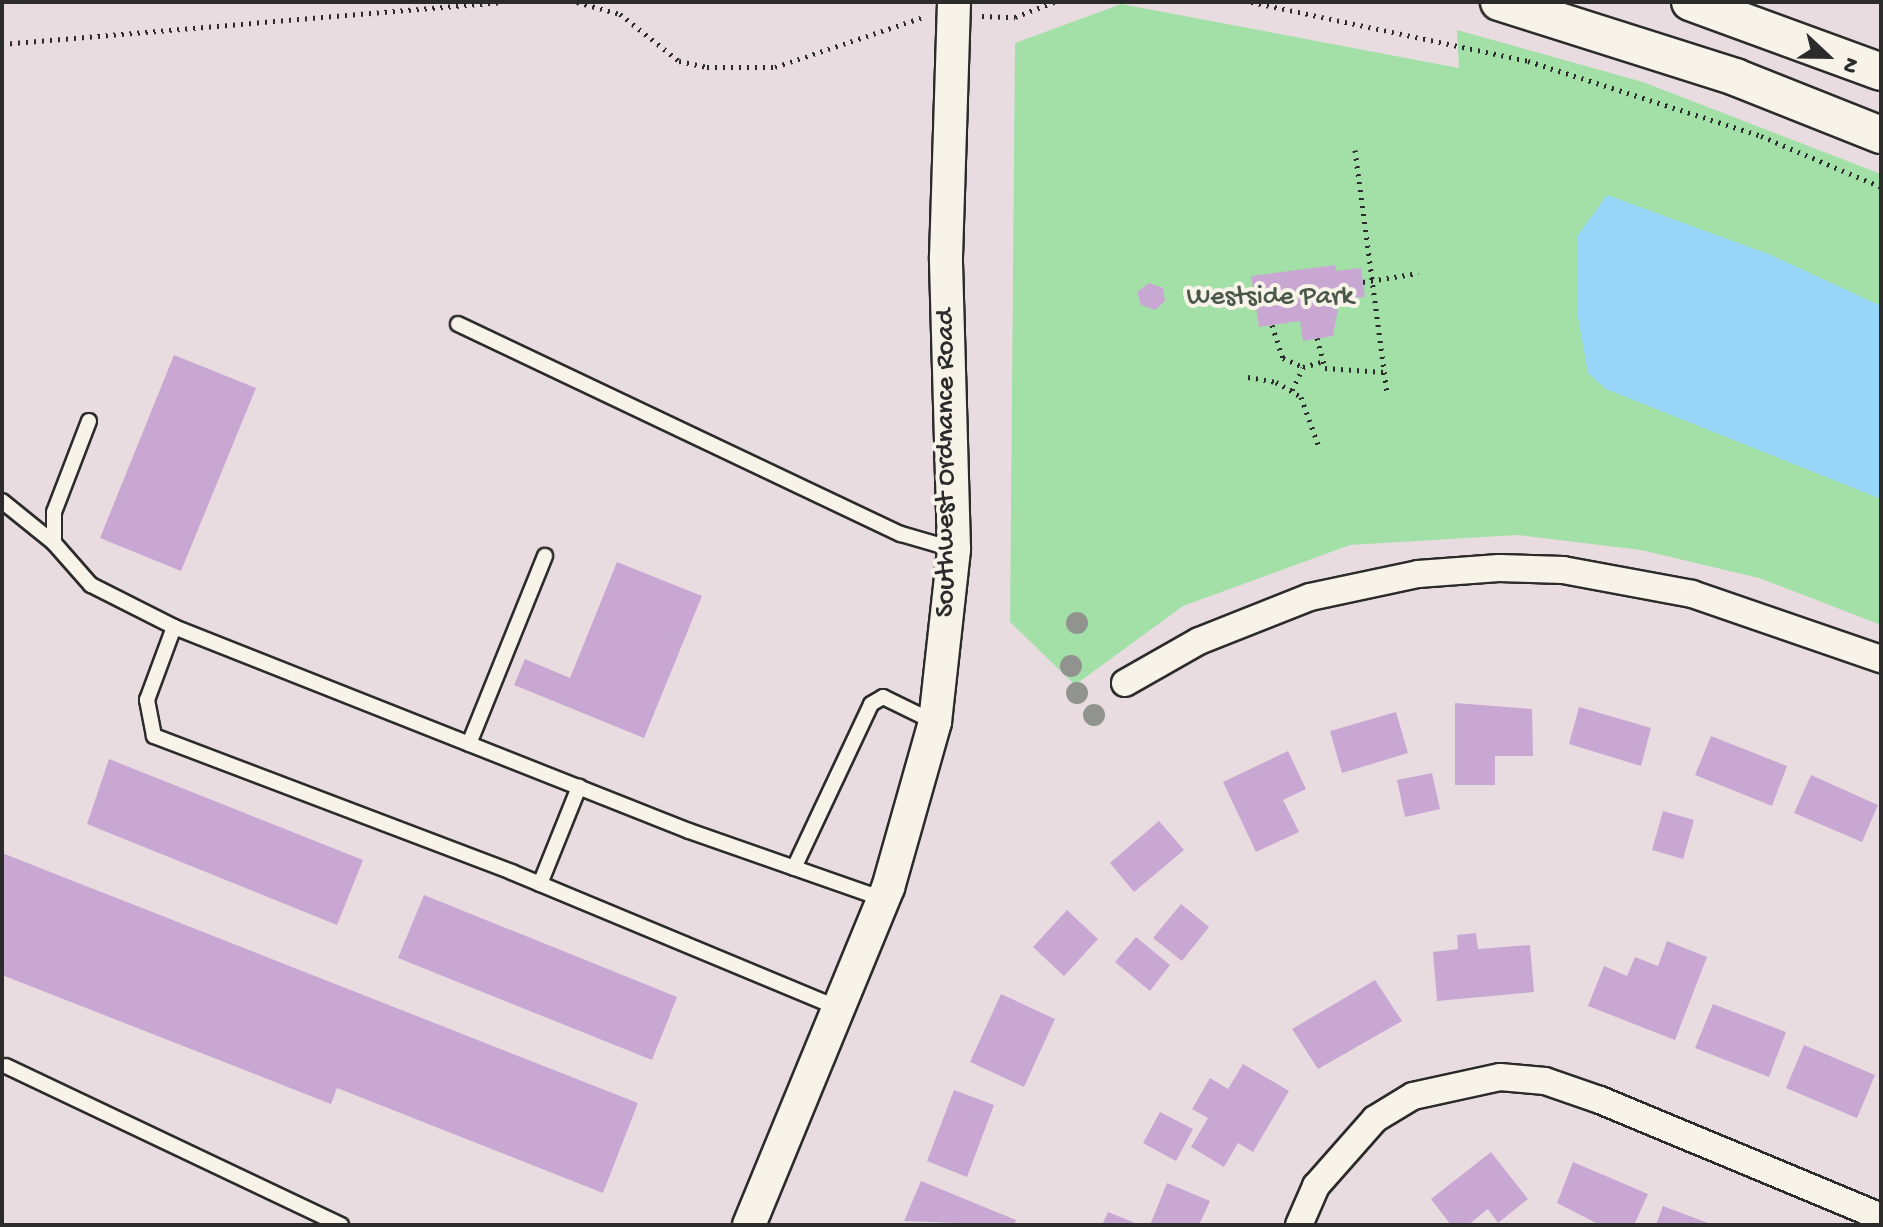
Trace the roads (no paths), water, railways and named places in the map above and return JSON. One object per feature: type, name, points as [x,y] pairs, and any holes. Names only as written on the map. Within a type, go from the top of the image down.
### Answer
[{"type":"main road","points":[[1499,2],[1735,77],[1881,135]]},
{"type":"main road","points":[[1690,2],[1881,72]]},
{"type":"street","name":"Southwest Ordnance Road","points":[[749,1225],[836,1007],[883,899],[935,722],[954,549],[946,271],[953,8]]},
{"type":"street","points":[[1125,683],[1199,641],[1310,597],[1418,574],[1499,568],[1563,570],[1692,594],[1881,659]]},
{"type":"street","points":[[1299,1225],[1316,1186],[1375,1119],[1413,1096],[1500,1077],[1545,1081],[1600,1100],[1881,1217]]},
{"type":"lane","points":[[458,324],[887,527],[954,549]]},
{"type":"lane","points":[[54,543],[54,512],[89,421]]},
{"type":"lane","points":[[2,501],[54,543],[91,585],[174,627],[579,787],[883,899]]},
{"type":"lane","points":[[469,744],[545,556]]},
{"type":"lane","points":[[174,627],[147,700],[154,736],[540,884],[836,1007]]},
{"type":"lane","points":[[794,868],[871,704],[883,697],[935,722]]},
{"type":"lane","points":[[540,884],[579,787]]},
{"type":"lane","points":[[6,1066],[341,1225]]},
{"type":"water","points":[[1607,195],[1771,255],[1881,306],[1881,499],[1606,389],[1588,373],[1577,311],[1578,235]]},
{"type":"park label","name":"Westside Park","points":[[1270,298]]}]
